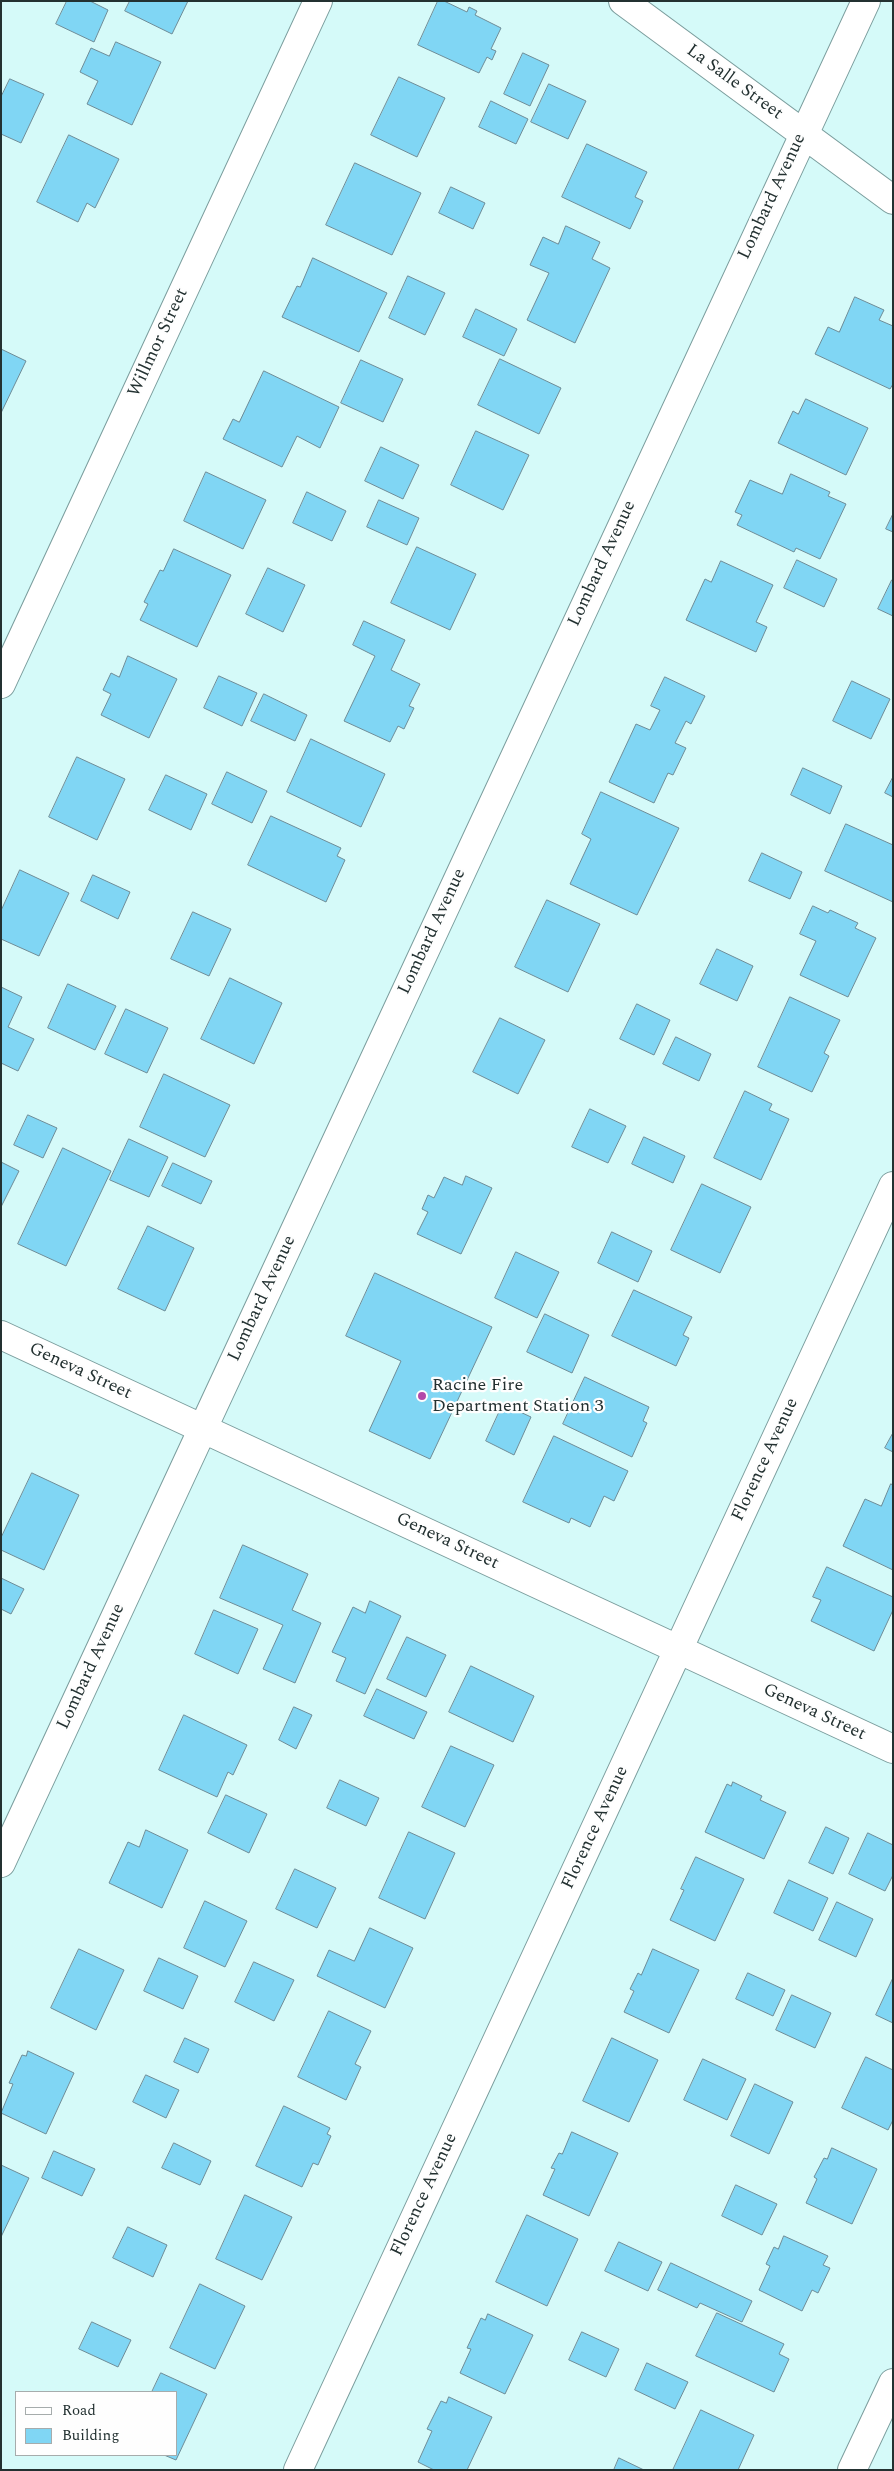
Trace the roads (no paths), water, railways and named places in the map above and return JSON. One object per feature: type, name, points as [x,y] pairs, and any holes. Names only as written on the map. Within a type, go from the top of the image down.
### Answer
[{"type":"street","name":"Willmor Street","points":[[1,684],[318,1]]},
{"type":"street","name":"La Salle Street","points":[[622,1],[893,200]]},
{"type":"street","name":"Lombard Avenue","points":[[1,1863],[866,1]]},
{"type":"street","name":"Florence Avenue","points":[[298,2470],[893,1186]]},
{"type":"street","name":"Geneva Street","points":[[1,1335],[893,1749]]},
{"type":"street","points":[[852,2470],[893,2383]]},
{"type":"place","name":"Racine Fire Department Station 3","points":[[422,1396]]}]
